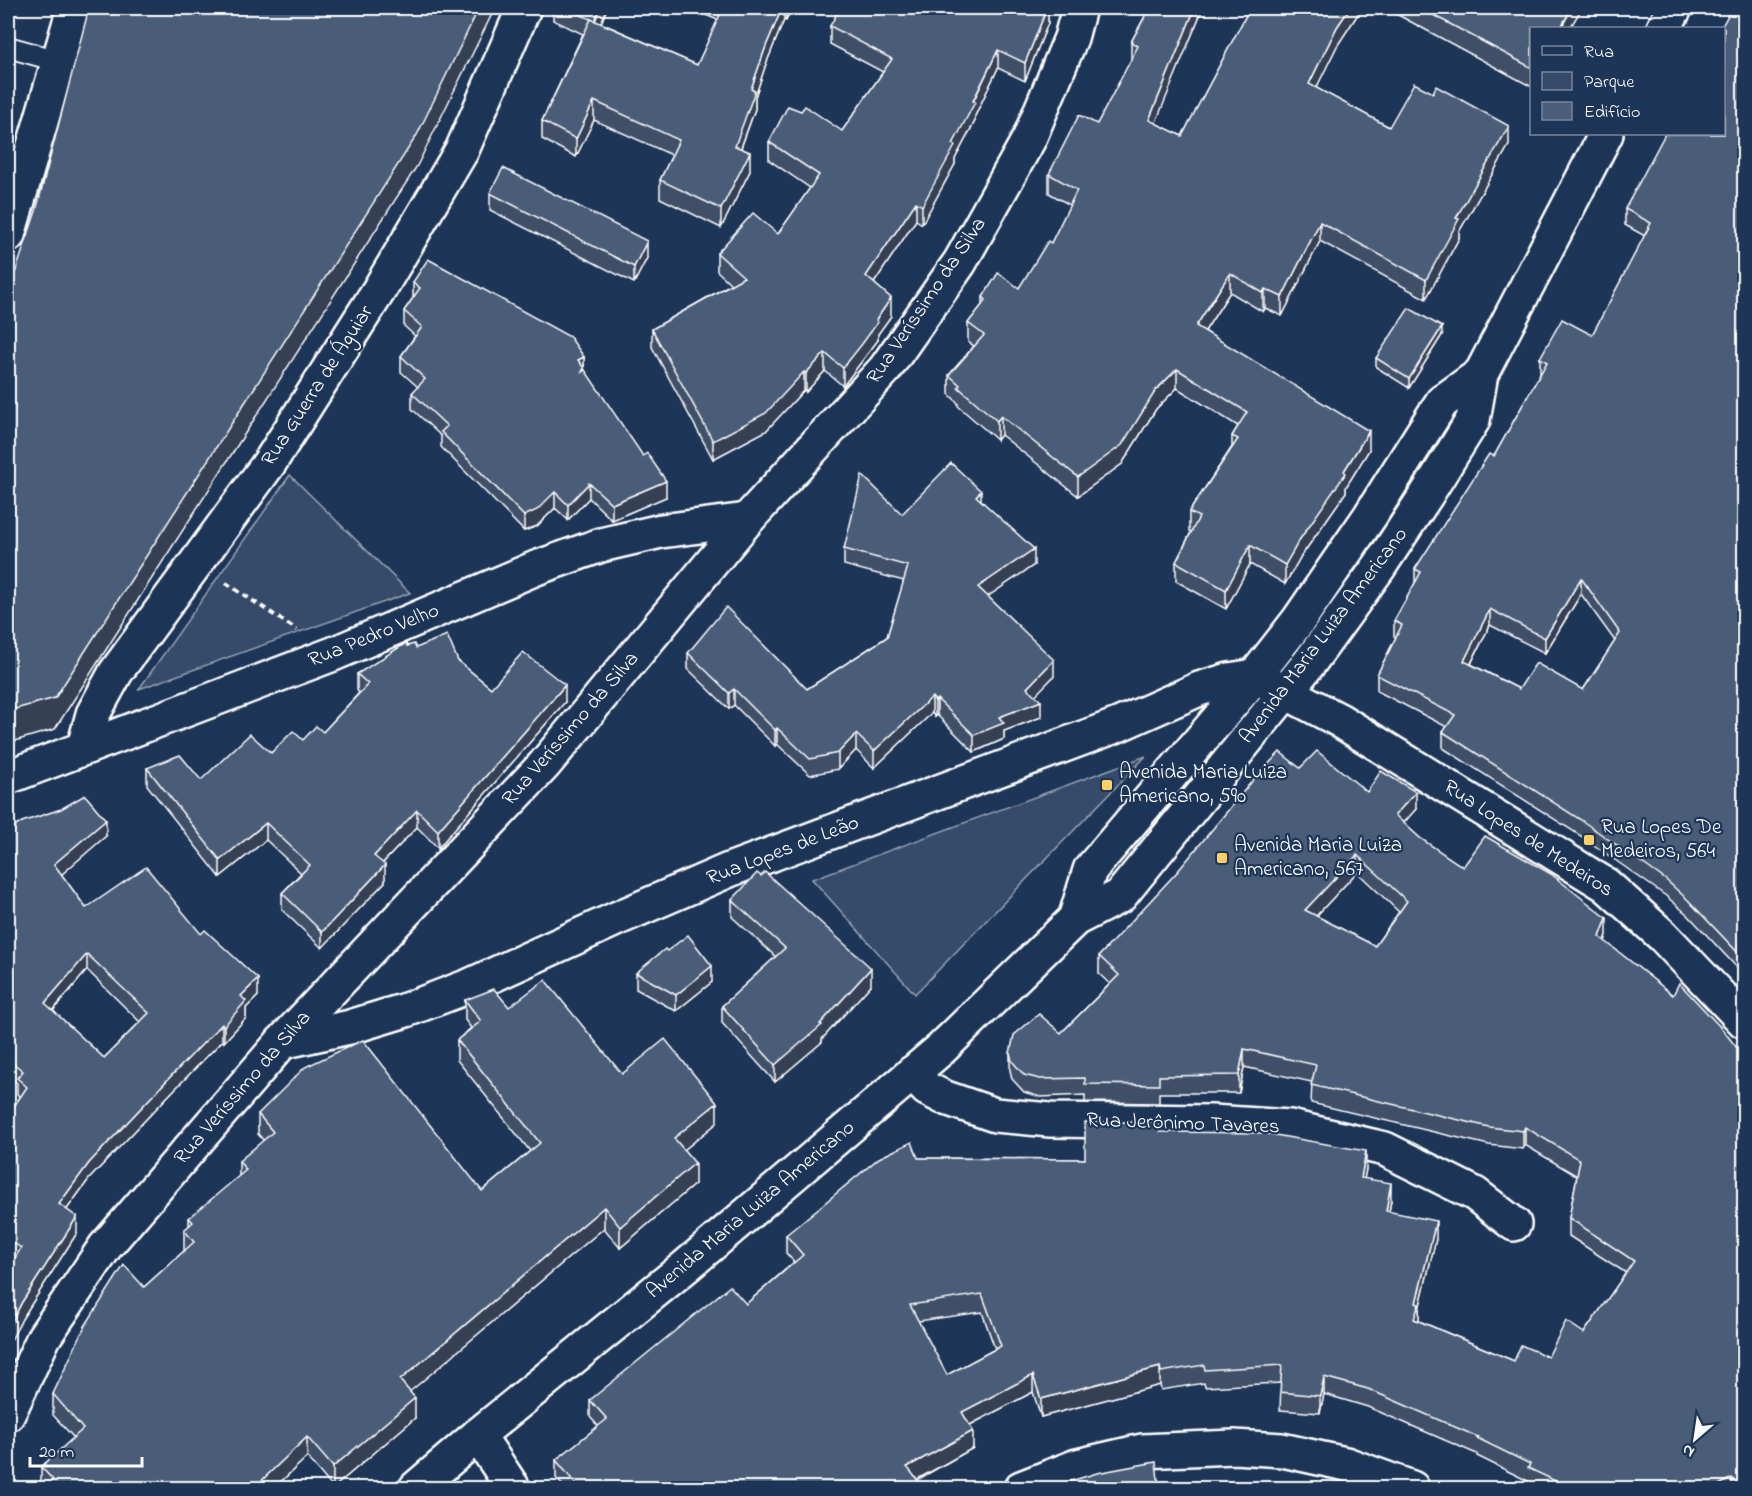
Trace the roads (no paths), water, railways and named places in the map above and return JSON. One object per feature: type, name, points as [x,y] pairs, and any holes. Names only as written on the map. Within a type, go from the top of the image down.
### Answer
[{"type":"street","points":[[8,235],[74,8]]},
{"type":"street","name":"Rua Guerra de Águiar","points":[[84,747],[93,714],[116,672],[270,462],[379,290],[462,150],[524,8]]},
{"type":"street","name":"Rua Veríssimo da Silva","points":[[8,1414],[44,1337],[105,1247],[282,1042],[544,765],[747,520],[885,369],[960,261],[1029,139],[1071,38],[1079,8]]},
{"type":"street","points":[[1665,27],[1675,8]]},
{"type":"street","name":"Avenida Maria Luiza Americano","points":[[416,1488],[685,1267],[941,1049],[1075,919],[1120,896],[1310,662],[1379,567],[1473,420],[1480,374],[1605,135]]},
{"type":"street","name":"Avenida Maria Luiza Americano","points":[[1075,919],[1090,870],[1298,621],[1370,516],[1442,402],[1480,374]]},
{"type":"street","name":"Rua Pedro Velho","points":[[8,777],[333,654],[536,568],[601,544],[661,531],[747,520]]},
{"type":"street","points":[[1254,676],[1286,691]]},
{"type":"street","name":"Rua Lopes de Leão","points":[[282,1042],[350,1027],[406,1010],[469,986],[729,870],[1118,724],[1199,689],[1229,680],[1254,676]]},
{"type":"street","name":"Rua Lopes de Medeiros","points":[[1286,691],[1349,726],[1606,885],[1663,936],[1744,1021]]},
{"type":"street","name":"Rua Jerônimo Tavares","points":[[912,1073],[927,1089],[994,1115],[1050,1120],[1211,1122],[1290,1127],[1385,1149],[1475,1194],[1514,1224]]},
{"type":"street","points":[[478,1435],[513,1488]]},
{"type":"street","points":[[1021,1488],[1077,1466],[1142,1451],[1234,1448],[1282,1450],[1346,1464],[1412,1488]]},
{"type":"lane","points":[[8,47],[58,61]]},
{"type":"place","name":"Avenida Maria Luiza Americano, 590","points":[[1107,785]]},
{"type":"place","name":"Rua Lopes De Medeiros, 564","points":[[1589,840]]},
{"type":"place","name":"Avenida Maria Luiza Americano, 567","points":[[1222,858]]}]
